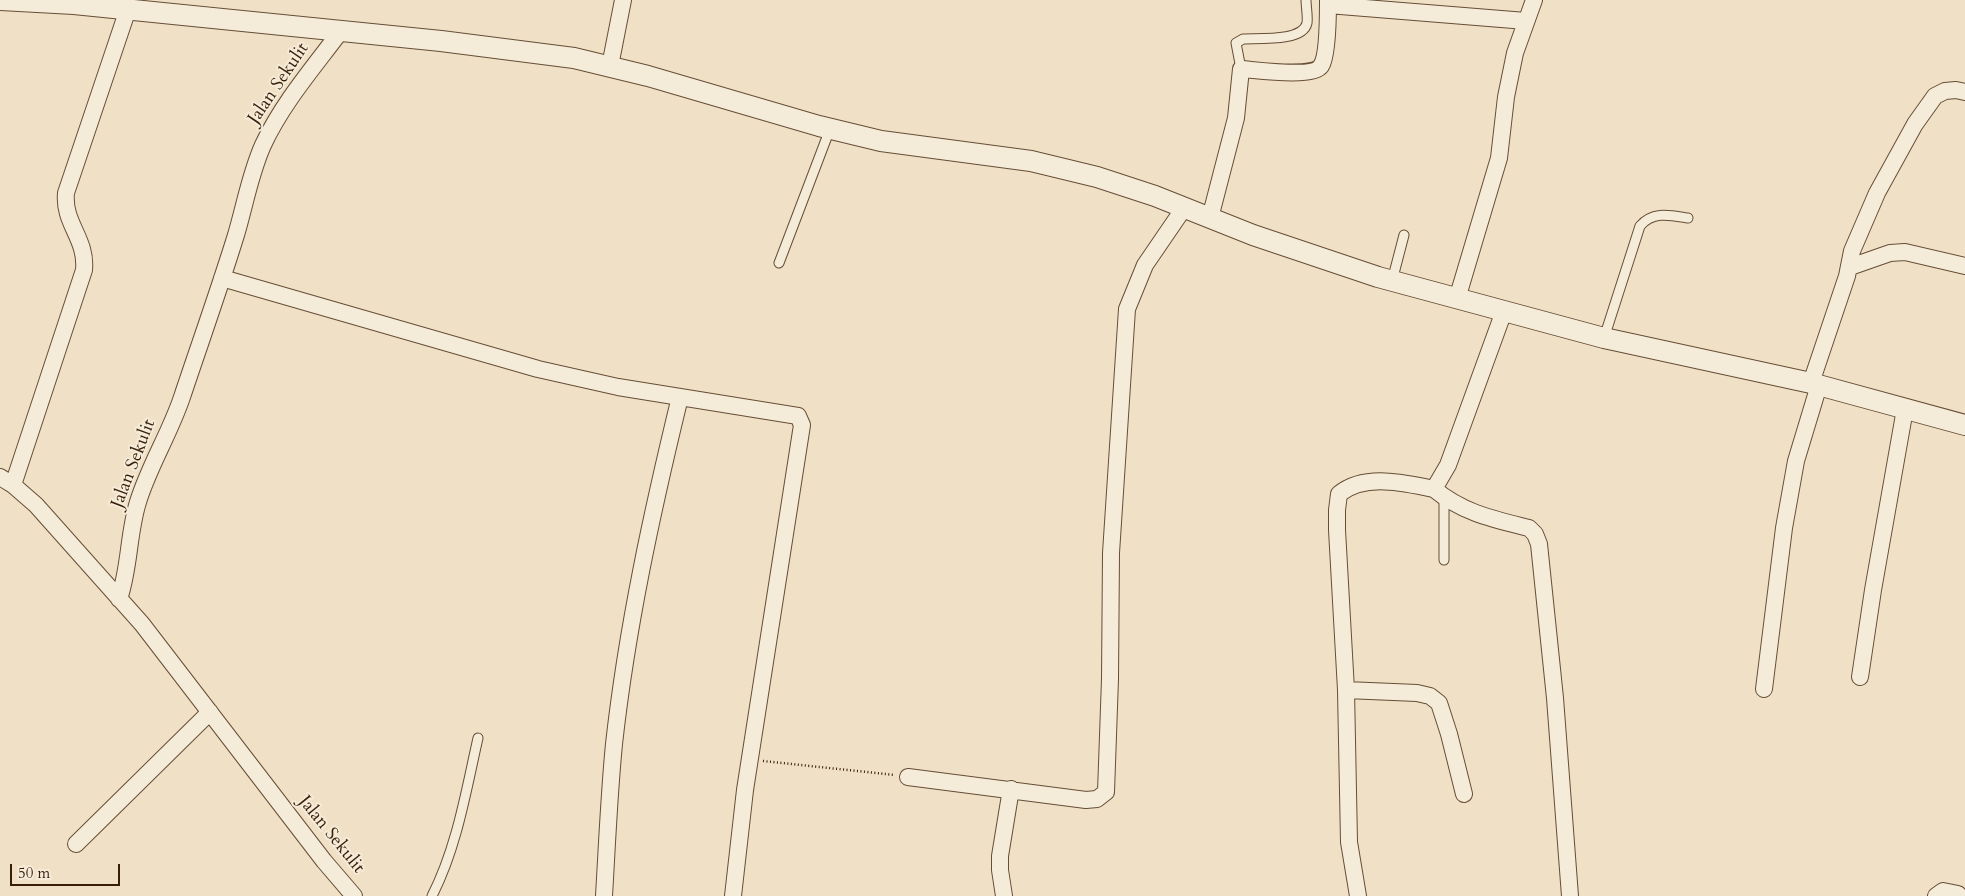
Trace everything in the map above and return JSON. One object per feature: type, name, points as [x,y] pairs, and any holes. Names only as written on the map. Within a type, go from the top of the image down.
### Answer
[{"type":"street","points":[[0,0],[128,9],[441,41],[538,53],[610,66],[830,129],[901,145],[1023,160],[1064,168],[1130,187],[1304,254],[1392,281],[1604,338],[1815,384],[1965,425]]},
{"type":"street","points":[[610,66],[623,0]]},
{"type":"street","points":[[1458,299],[1498,158],[1515,53],[1534,0]]},
{"type":"street","points":[[1210,218],[1236,118],[1241,69],[1303,73],[1317,70],[1322,66],[1325,54],[1328,2],[1526,21]]},
{"type":"street","points":[[119,599],[36,505],[6,481],[84,270],[83,246],[68,214],[65,204],[66,193],[128,9]]},
{"type":"street","name":"Jalan Sekulit","points":[[340,32],[285,107],[264,143],[250,179],[236,234],[179,404],[138,501],[133,518],[126,580],[119,599],[142,624],[318,854],[354,896]]},
{"type":"street","points":[[1764,689],[1784,528],[1794,471],[1815,384],[1850,267],[1852,251],[1865,218],[1926,108],[1935,96],[1945,91],[1956,90],[1965,92]]},
{"type":"street","points":[[908,777],[1086,800],[1097,799],[1106,792],[1110,679],[1111,553],[1127,309],[1145,266],[1184,208]]},
{"type":"street","points":[[1850,267],[1890,253],[1905,252],[1965,266]]},
{"type":"street","points":[[222,278],[529,367],[618,387],[798,416],[802,425],[745,790],[733,896]]},
{"type":"street","points":[[1439,493],[1504,311]]},
{"type":"street","points":[[604,896],[614,745],[636,595],[652,510],[680,397]]},
{"type":"street","points":[[1860,677],[1873,590],[1905,409]]},
{"type":"street","points":[[1358,896],[1349,842],[1346,690],[1336,510],[1339,494],[1346,488],[1371,481],[1394,482],[1439,493],[1470,512],[1529,528],[1539,544],[1555,698],[1570,896]]},
{"type":"street","points":[[1346,690],[1417,693],[1430,696],[1439,703],[1464,794]]},
{"type":"street","points":[[76,844],[210,712]]},
{"type":"street","points":[[1004,896],[1000,856],[1010,789]]},
{"type":"street","points":[[1936,896],[1943,891],[1958,894]]},
{"type":"lane","points":[[1241,69],[1236,43],[1243,39],[1295,36],[1303,31],[1307,24],[1306,0]]},
{"type":"lane","points":[[779,263],[830,129]]},
{"type":"lane","points":[[1604,338],[1640,226],[1646,219],[1664,214],[1688,218]]},
{"type":"lane","points":[[1392,281],[1404,235]]},
{"type":"lane","points":[[1439,493],[1444,560]]},
{"type":"lane","points":[[432,896],[444,873],[463,809],[478,738]]},
{"type":"path","points":[[751,760],[908,777]]}]
